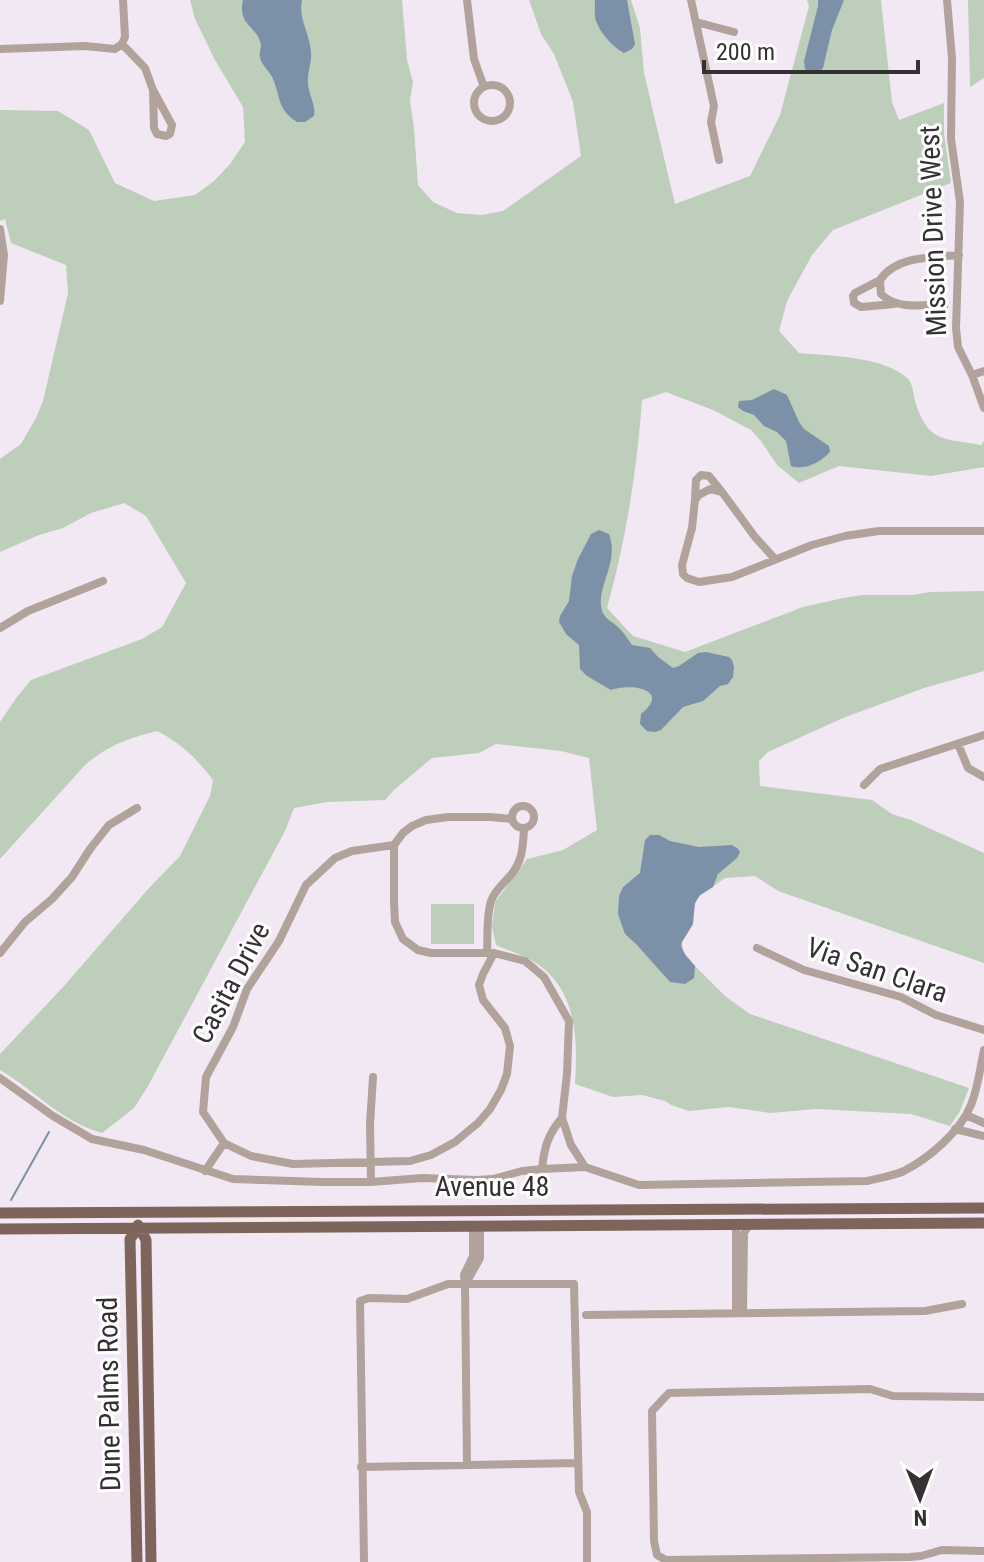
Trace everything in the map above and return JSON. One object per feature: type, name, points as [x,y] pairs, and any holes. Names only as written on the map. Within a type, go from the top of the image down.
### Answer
[{"type":"main road","name":"Avenue 48","points":[[0,1213],[984,1208]]},
{"type":"main road","points":[[736,1224],[748,1216],[804,1216],[826,1209]]},
{"type":"main road","points":[[445,1211],[463,1215],[476,1225],[490,1217],[543,1217],[569,1210]]},
{"type":"main road","name":"Dune Palms Road","points":[[138,1213],[138,1228],[146,1240],[151,1562]]},
{"type":"main road","name":"Avenue 48","points":[[0,1229],[984,1223]]},
{"type":"main road","name":"Dune Palms Road","points":[[138,1228],[130,1239],[139,1560]]},
{"type":"main road","points":[[133,1350],[140,1355],[148,1391]]},
{"type":"main road","points":[[134,1421],[142,1455],[150,1460]]},
{"type":"street","points":[[0,49],[85,46],[110,49],[122,44],[125,37],[123,0]]},
{"type":"street","points":[[467,0],[474,59],[484,87]]},
{"type":"street","points":[[691,0],[714,106],[711,122],[719,160]]},
{"type":"street","name":"Mission Drive West","points":[[947,0],[952,58],[951,139],[960,202],[956,304],[958,347],[984,408]]},
{"type":"street","points":[[696,22],[734,32]]},
{"type":"street","points":[[122,44],[145,68],[172,125],[170,134],[166,136],[157,134],[154,128],[153,90]]},
{"type":"street","points":[[498,86],[509,96],[507,113],[499,120],[484,119],[475,110],[475,96],[484,87],[498,86]]},
{"type":"street","points":[[0,229],[4,255],[0,301]]},
{"type":"street","points":[[944,323],[944,304],[861,307],[854,303],[853,296],[880,280],[887,271],[909,261],[959,255]]},
{"type":"street","points":[[880,280],[884,297],[899,304]]},
{"type":"street","points":[[972,375],[984,371]]},
{"type":"street","points":[[775,559],[709,476],[701,475],[695,484],[692,528],[682,565],[683,574],[699,582],[715,581],[752,570],[775,559],[845,536],[879,531],[984,531]]},
{"type":"street","points":[[695,500],[710,489],[722,492]]},
{"type":"street","points":[[0,628],[28,611],[103,581]]},
{"type":"street","points":[[864,785],[880,769],[984,735]]},
{"type":"street","points":[[958,744],[968,768],[984,777]]},
{"type":"street","points":[[523,806],[532,812],[533,820],[524,828],[516,826],[512,819],[512,814],[523,806]]},
{"type":"street","points":[[0,953],[25,922],[72,877],[109,825],[137,808]]},
{"type":"street","points":[[512,819],[460,817],[426,820],[403,833],[394,845],[395,922],[403,939],[414,948],[431,953],[491,952],[525,961],[544,977],[569,1021],[562,1118],[571,1145],[585,1167]]},
{"type":"street","points":[[205,1171],[224,1143],[251,1156],[293,1164],[420,1159],[446,1148],[478,1123],[496,1100],[507,1074],[510,1046],[505,1028],[483,1000],[479,985],[491,952],[488,915],[494,893],[518,865],[524,828]]},
{"type":"street","name":"Casita Drive","points":[[224,1143],[203,1112],[206,1077],[233,1027],[247,989],[279,941],[306,885],[335,858],[352,851],[394,845]]},
{"type":"street","name":"Via San Clara","points":[[757,948],[804,970],[901,997],[936,1015],[984,1030]]},
{"type":"street","points":[[0,1078],[92,1139],[144,1150],[233,1179],[371,1182],[422,1178],[493,1179],[522,1171],[585,1167],[639,1185],[867,1181],[902,1172],[946,1141],[972,1104],[984,1050]]},
{"type":"street","points":[[371,1182],[373,1077]]},
{"type":"street","points":[[966,1115],[984,1123]]},
{"type":"street","points":[[542,1169],[550,1131],[562,1118]]},
{"type":"street","points":[[955,1129],[984,1136]]},
{"type":"street","points":[[736,1224],[739,1312]]},
{"type":"street","points":[[739,1312],[744,1233],[753,1224]]},
{"type":"street","points":[[467,1465],[465,1285],[480,1258],[476,1225]]},
{"type":"street","points":[[364,1562],[360,1301],[369,1298],[407,1299],[448,1284],[574,1284],[579,1492],[587,1512],[587,1562]]},
{"type":"street","points":[[586,1315],[925,1311],[962,1304]]},
{"type":"street","points":[[984,1397],[893,1396],[870,1389],[669,1393],[652,1411],[654,1541],[657,1555],[666,1560],[910,1557],[942,1550],[984,1551]]},
{"type":"street","points":[[361,1467],[578,1463]]},
{"type":"green space","points":[[190,0],[402,0],[407,60],[413,82],[410,100],[418,185],[433,202],[457,213],[482,215],[503,211],[581,156],[573,102],[554,54],[541,34],[529,0],[631,0],[640,28],[644,73],[675,204],[750,176],[780,115],[809,6],[807,0],[881,0],[892,102],[899,120],[944,103],[944,133],[951,183],[833,230],[812,255],[787,301],[779,331],[799,353],[856,358],[897,371],[910,383],[920,415],[932,432],[956,441],[981,445],[984,441],[984,467],[931,476],[839,466],[799,483],[777,465],[751,430],[713,410],[666,392],[642,400],[630,505],[607,608],[633,636],[685,652],[803,607],[843,598],[984,591],[984,671],[924,688],[843,718],[768,752],[759,761],[760,786],[872,800],[892,814],[984,853],[984,963],[778,891],[755,876],[725,878],[697,898],[693,924],[682,942],[683,951],[695,966],[725,996],[750,1014],[969,1088],[950,1126],[911,1114],[816,1109],[770,1113],[729,1107],[689,1111],[642,1095],[613,1097],[575,1084],[575,1031],[566,999],[546,971],[531,960],[496,945],[492,927],[495,902],[527,859],[563,850],[597,830],[589,758],[561,751],[496,744],[479,753],[432,758],[385,800],[327,802],[294,808],[285,831],[148,1086],[134,1108],[102,1133],[73,1121],[0,1070],[0,1054],[180,856],[210,796],[213,780],[188,752],[157,731],[128,740],[86,764],[0,859],[0,722],[31,680],[142,639],[162,627],[186,583],[146,516],[124,503],[91,513],[63,528],[0,552],[0,459],[21,444],[43,401],[68,293],[66,265],[11,243],[5,219],[0,221],[0,110],[58,111],[89,130],[115,183],[154,201],[195,195],[214,181],[245,142],[243,107],[215,60],[195,19]]},
{"type":"green space","points":[[968,0],[984,0],[984,78],[970,87]]},
{"type":"green space","points":[[431,904],[474,904],[474,944],[431,944]]},
{"type":"water","points":[[243,0],[302,0],[311,52],[308,84],[314,112],[314,116],[305,122],[297,122],[283,108],[273,79],[261,60],[259,38],[243,15]]},
{"type":"water","points":[[595,0],[627,0],[635,44],[632,49],[624,53],[604,35],[595,19]]},
{"type":"water","points":[[818,0],[844,0],[832,30],[823,68],[813,73],[805,69],[804,61]]},
{"type":"water","points":[[774,389],[787,395],[804,429],[829,446],[830,452],[812,465],[791,466],[786,441],[754,415],[738,407],[739,401],[752,400]]},
{"type":"water","points":[[599,530],[609,534],[612,545],[602,593],[602,611],[632,645],[650,648],[673,668],[698,653],[706,652],[729,657],[734,667],[728,684],[720,686],[703,701],[683,707],[661,730],[655,732],[647,731],[640,724],[641,714],[652,699],[650,694],[628,687],[611,690],[587,676],[580,669],[579,645],[566,634],[559,622],[569,601],[578,559],[591,534]]},
{"type":"water","points":[[650,835],[699,847],[732,845],[740,852],[718,874],[713,887],[700,895],[695,903],[693,924],[681,946],[695,966],[694,978],[685,984],[670,982],[625,934],[618,914],[619,896],[623,887],[640,873],[645,840]]},
{"type":"waterway","points":[[11,1200],[49,1132]]}]
